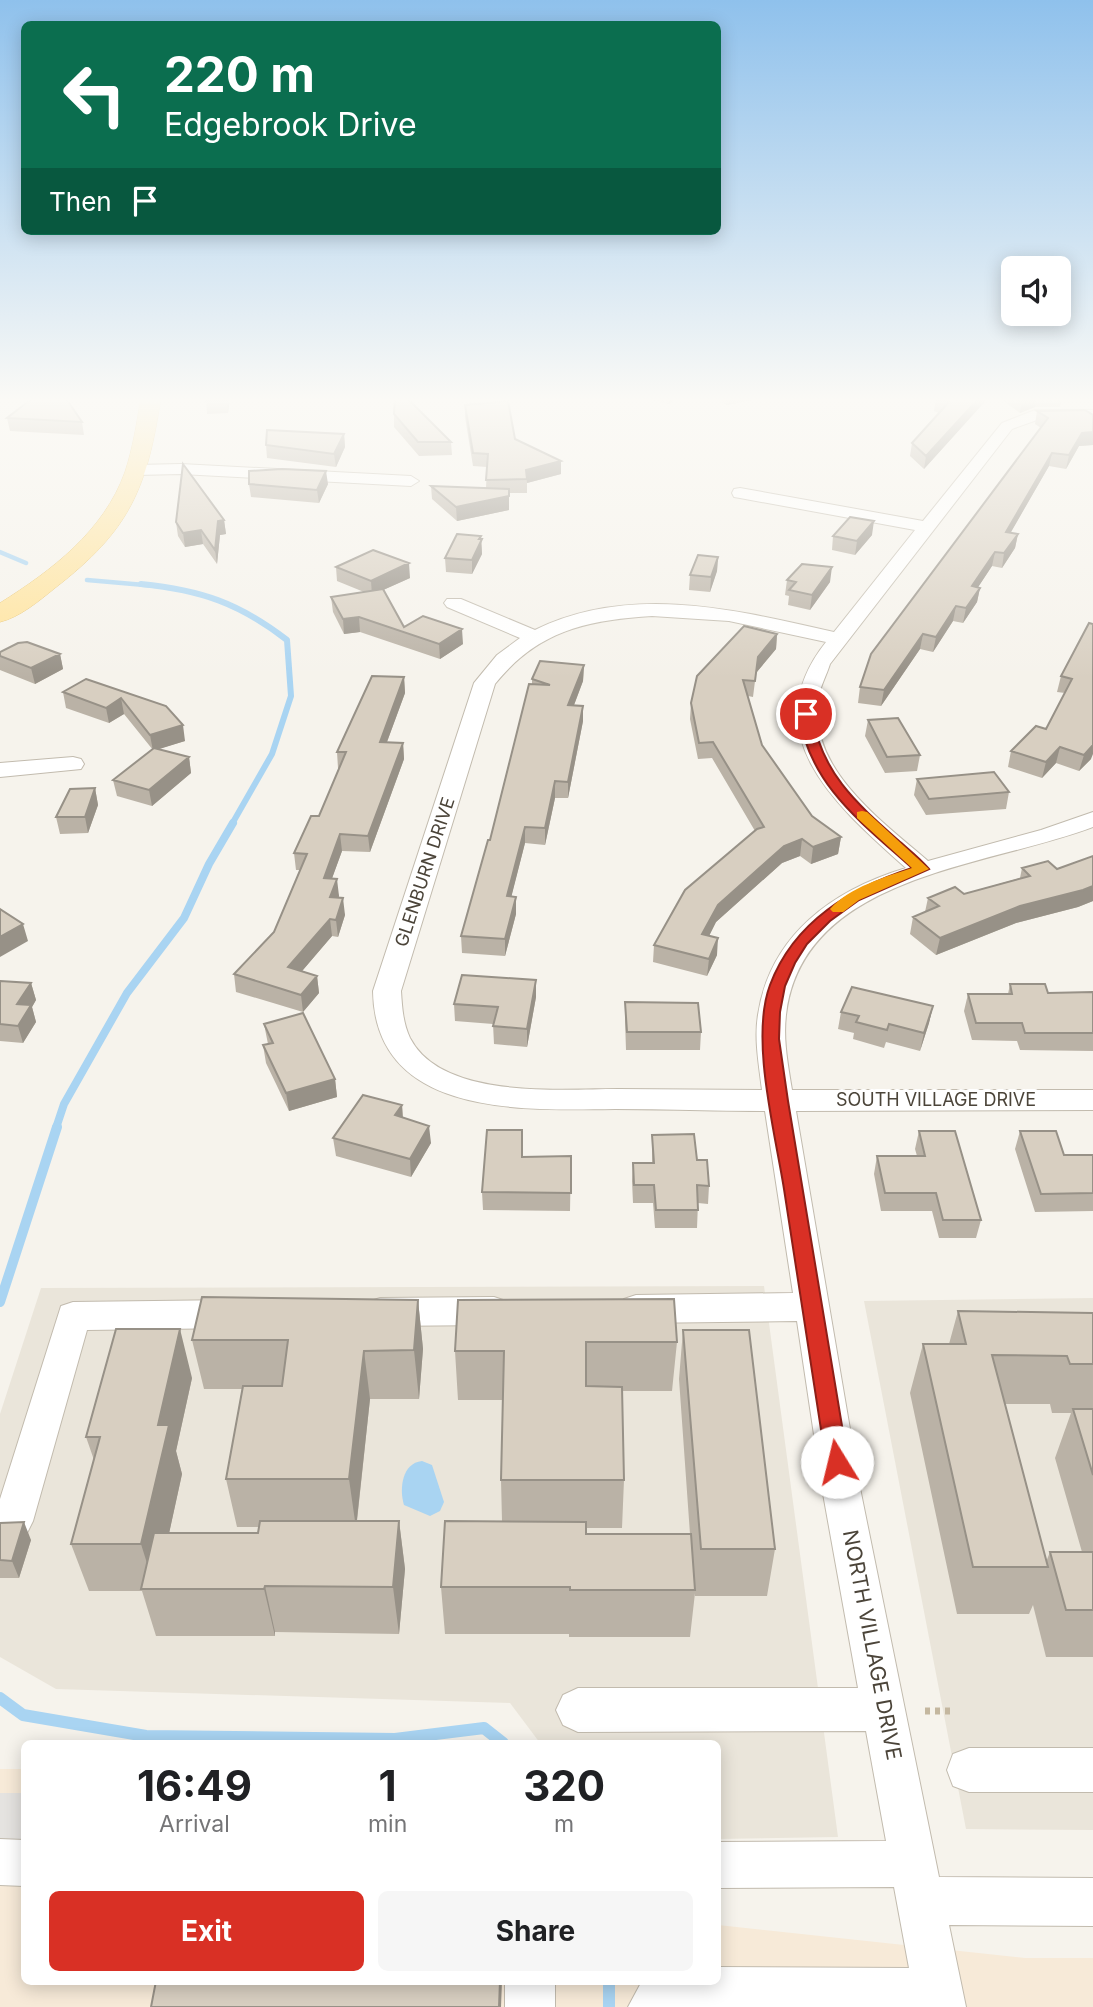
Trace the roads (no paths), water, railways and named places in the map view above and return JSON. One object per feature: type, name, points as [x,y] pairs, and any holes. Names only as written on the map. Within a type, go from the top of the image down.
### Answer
[{"type":"main road","points":[[0,614],[45,584],[90,544],[117,510],[126,491]]},
{"type":"street","points":[[922,869],[858,811],[833,783],[816,757],[809,737],[806,714],[812,679],[839,639],[956,491]]},
{"type":"street","points":[[740,492],[926,527]]},
{"type":"street","points":[[454,603],[535,637]]},
{"type":"street","name":"GLENBURN DRIVE","points":[[779,1101],[511,1097],[457,1086],[415,1063],[401,1048],[391,1031],[386,1014],[387,991],[485,682],[504,658],[535,637],[587,619],[663,611],[734,616],[839,639]]},
{"type":"street","points":[[0,770],[73,764]]},
{"type":"street","name":"NORTH VILLAGE DRIVE","points":[[939,2000],[917,1883],[904,1710],[841,1488],[770,1039],[772,1012],[777,986],[802,941],[825,918],[854,897],[889,880],[922,869],[1066,830],[1093,819]]},
{"type":"street","name":"SOUTH VILLAGE DRIVE","points":[[779,1101],[1093,1100]]},
{"type":"street","points":[[603,1310],[812,1307]]},
{"type":"street","points":[[352,1313],[519,1311]]},
{"type":"street","points":[[12,1521],[73,1316],[268,1314]]},
{"type":"street","points":[[578,1710],[904,1710]]},
{"type":"street","points":[[969,1770],[1093,1770]]},
{"type":"street","points":[[0,1862],[21,1863]]},
{"type":"street","points":[[721,1865],[1093,1902]]},
{"type":"street","points":[[530,1985],[530,2007]]},
{"type":"street","points":[[653,2007],[665,1993],[939,2000]]},
{"type":"water","points":[[422,1461],[432,1465],[444,1502],[440,1511],[430,1516],[404,1505],[403,1499],[402,1485],[406,1472],[410,1466]]},
{"type":"waterway","points":[[0,552],[26,563]]},
{"type":"waterway","points":[[87,580],[155,586]]},
{"type":"waterway","points":[[141,584],[155,586]]},
{"type":"waterway","points":[[155,586],[218,600],[252,616],[287,640],[291,696],[272,754],[232,824]]},
{"type":"waterway","points":[[56,1128],[64,1104],[127,993],[184,918],[209,864],[233,823]]},
{"type":"waterway","points":[[0,1302],[57,1127]]},
{"type":"waterway","points":[[0,1698],[23,1715],[146,1736],[395,1739],[484,1728],[499,1740]]},
{"type":"waterway","points":[[609,1985],[609,2007]]}]
